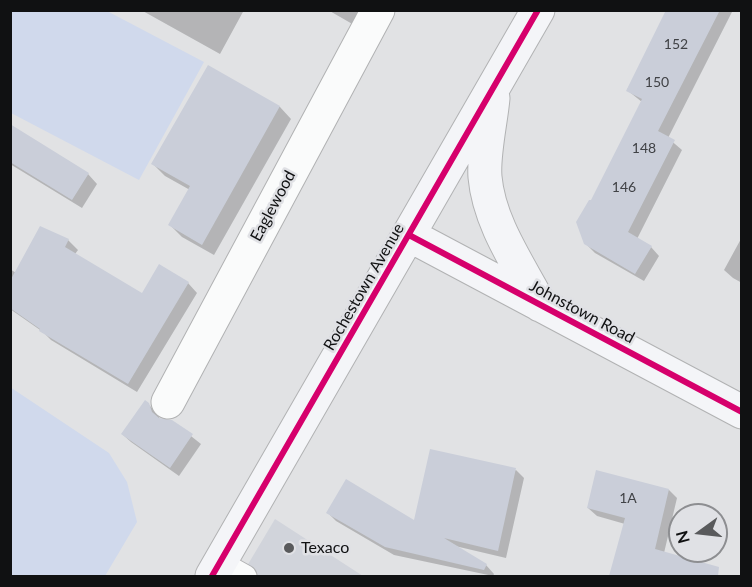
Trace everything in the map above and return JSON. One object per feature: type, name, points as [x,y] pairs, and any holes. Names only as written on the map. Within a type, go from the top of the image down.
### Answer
[{"type":"main road","name":"Rochestown Avenue","points":[[226,572],[409,235],[537,11]]},
{"type":"main road","points":[[494,87],[485,175],[489,202],[507,243],[540,305]]},
{"type":"main road","name":"Johnstown Road","points":[[409,235],[741,412]]},
{"type":"street","name":"Eaglewood","points":[[168,402],[378,10]]},
{"type":"shaded area","points":[[10,11],[107,11],[204,62],[139,180],[11,113]]},
{"type":"shaded area","points":[[10,387],[109,453],[127,482],[137,522],[105,576],[11,576]]},
{"type":"shaded area","name":"Texaco","points":[[275,519],[363,576],[241,576]]},
{"type":"building","points":[[666,10],[720,10],[658,131],[675,140],[628,232],[652,246],[635,274],[584,244],[576,222],[591,200],[642,99],[626,91]]},
{"type":"building","points":[[208,65],[280,106],[202,245],[168,225],[190,186],[151,164]]},
{"type":"building","points":[[10,124],[89,173],[72,200],[10,162]]},
{"type":"building","points":[[40,226],[69,239],[65,247],[142,293],[159,264],[189,282],[128,384],[39,331],[40,329],[10,308],[10,281]]},
{"type":"building","points":[[145,400],[149,403],[152,412],[159,418],[172,420],[193,434],[170,468],[121,434]]},
{"type":"building","points":[[430,449],[516,468],[498,551],[444,538],[487,564],[484,570],[385,547],[326,513],[346,479],[414,520]]},
{"type":"building","points":[[596,470],[669,489],[655,549],[668,553],[668,563],[705,563],[719,567],[718,576],[609,576],[625,518],[587,508]]},
{"type":"cycle path","points":[[212,576],[538,10]]},
{"type":"cycle path","points":[[409,235],[742,412]]},
{"type":"place","name":"Texaco","points":[[289,548]]}]
